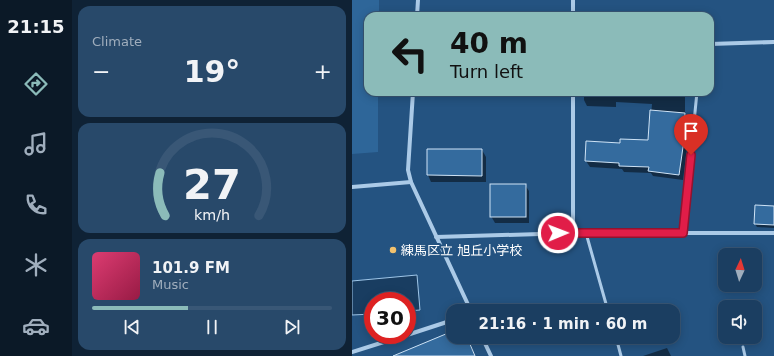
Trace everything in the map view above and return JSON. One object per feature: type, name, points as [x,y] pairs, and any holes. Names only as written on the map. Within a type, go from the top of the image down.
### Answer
[{"type":"street","points":[[417,12],[418,0]]},
{"type":"street","points":[[573,0],[573,12]]},
{"type":"street","points":[[714,44],[774,42]]},
{"type":"street","points":[[413,96],[408,170],[411,182],[468,304]]},
{"type":"street","points":[[573,96],[573,233]]},
{"type":"street","points":[[352,187],[411,182]]},
{"type":"street","points":[[436,237],[573,233],[774,233]]},
{"type":"street","points":[[416,332],[446,322]]},
{"type":"street","points":[[352,352],[377,344]]},
{"type":"street","points":[[485,344],[491,356]]},
{"type":"lane","points":[[683,233],[697,96]]},
{"type":"lane","points":[[586,233],[606,304]]},
{"type":"lane","points":[[618,344],[621,356]]},
{"type":"lane","points":[[743,346],[745,356]]},
{"type":"shaded area","points":[[352,0],[379,0],[379,12],[364,12],[364,96],[378,96],[378,152],[352,154]]},
{"type":"shaded area","points":[[417,275],[420,310],[416,310],[416,292],[364,292],[364,314],[352,315],[352,281]]},
{"type":"building","points":[[650,110],[685,113],[684,140],[679,175],[648,171],[649,167],[619,166],[619,163],[585,161],[586,141],[620,143],[620,139],[648,140]]},
{"type":"building","points":[[427,149],[482,149],[482,176],[427,175]]},
{"type":"building","points":[[490,184],[526,184],[526,217],[490,217]]},
{"type":"building","points":[[755,205],[774,206],[774,225],[754,224]]},
{"type":"building","points":[[446,334],[446,344],[470,344],[475,356],[393,356]]},
{"type":"place","name":"練馬区立 旭丘小学校","points":[[393,250]]},
{"type":"route","points":[[558,233],[683,233],[691,155]]}]
